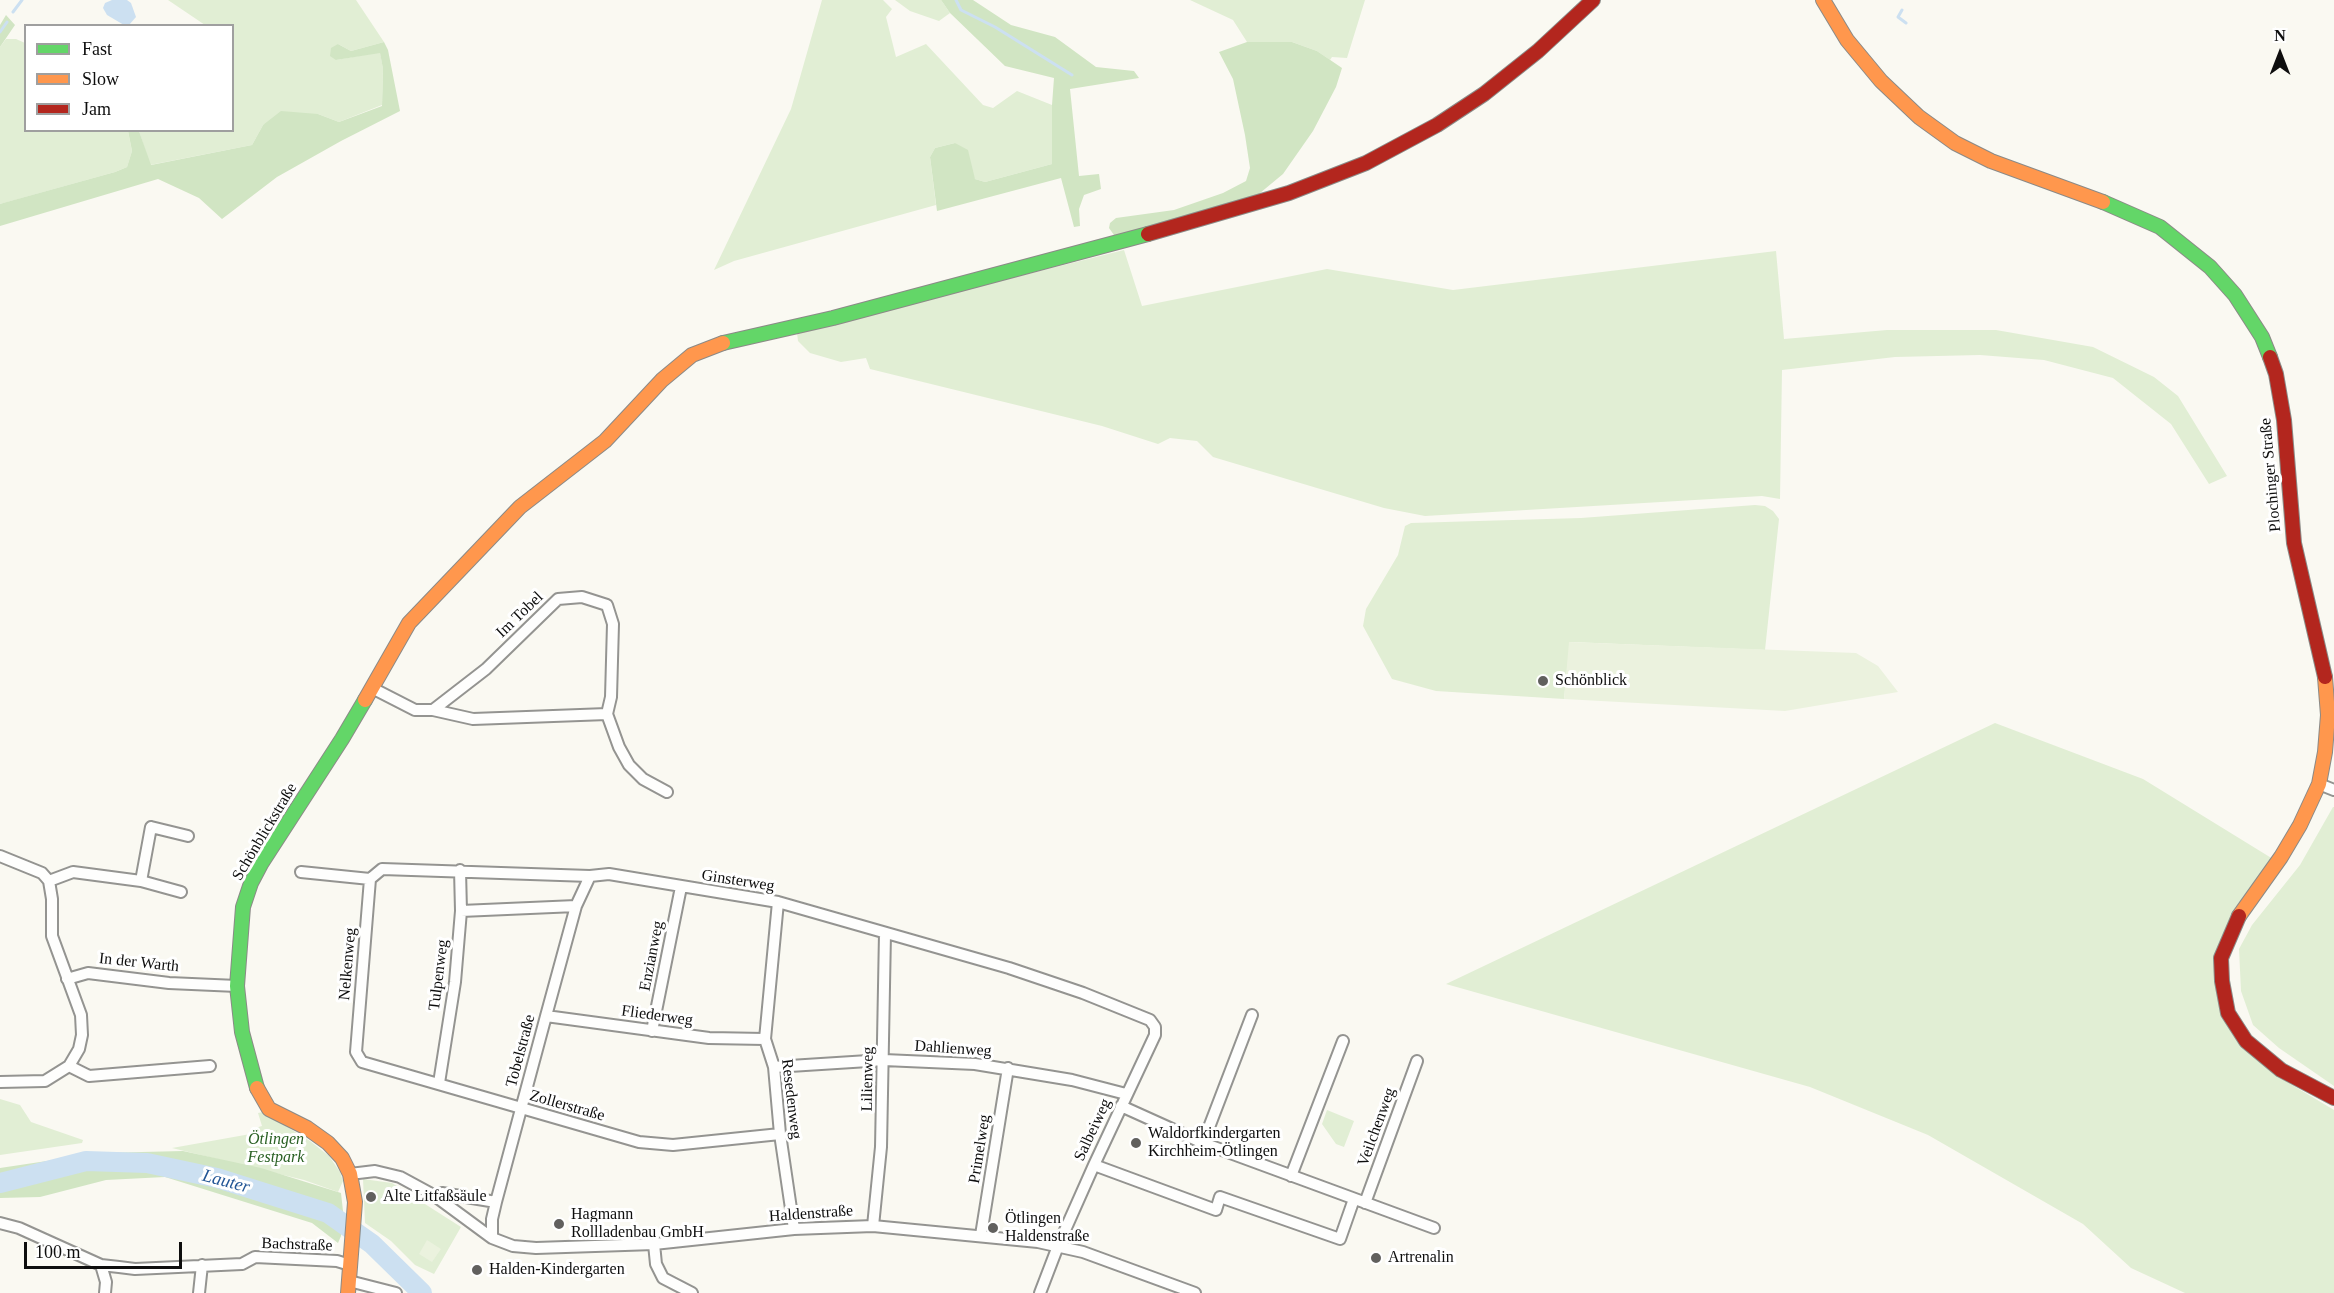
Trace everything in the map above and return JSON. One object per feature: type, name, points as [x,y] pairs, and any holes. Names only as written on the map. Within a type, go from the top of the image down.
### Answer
[{"type":"street","name":"Schönblickstraße","points":[[350,1174],[342,1158],[328,1143],[307,1128],[269,1109],[257,1089],[242,1032],[237,986],[243,907],[250,883],[287,821],[321,772],[409,623],[520,507],[605,441],[662,380],[692,355],[720,344],[833,318],[1098,248],[1289,193],[1366,163],[1437,125],[1484,94],[1530,58],[1593,0]]},
{"type":"street","name":"Plochinger Straße","points":[[1823,0],[1847,40],[1881,81],[1919,117],[1955,143],[1992,161],[2111,205],[2160,227],[2210,267],[2235,295],[2262,337],[2276,374],[2284,420],[2294,543],[2324,670],[2328,715],[2325,752],[2319,784],[2286,849],[2236,920],[2221,958],[2222,981],[2228,1013],[2247,1041],[2281,1070],[2334,1098]]},
{"type":"street","name":"Im Tobel","points":[[433,710],[486,669],[558,599],[582,597],[608,605],[613,624],[610,697],[607,714],[619,747],[629,765],[643,779],[667,792]]},
{"type":"street","points":[[372,688],[415,711],[433,710],[473,719],[607,714]]},
{"type":"street","points":[[2319,784],[2334,790]]},
{"type":"street","points":[[141,881],[151,827],[188,837]]},
{"type":"street","points":[[0,856],[42,873],[49,881],[52,936],[81,1015],[82,1035],[79,1049],[69,1066],[45,1082],[0,1082]]},
{"type":"street","name":"Ginsterweg","points":[[301,872],[370,879],[382,869],[590,876],[609,874],[778,902],[1009,968],[1083,993],[1150,1020],[1155,1026]]},
{"type":"street","name":"Tulpenweg","points":[[439,1083],[455,982],[461,911],[460,870]]},
{"type":"street","points":[[49,881],[73,872],[141,881],[181,892]]},
{"type":"street","name":"Tobelstraße","points":[[492,1238],[492,1219],[521,1108],[576,906],[590,876]]},
{"type":"street","name":"Nelkenweg","points":[[356,1052],[370,879]]},
{"type":"street","name":"Enzianweg","points":[[652,1030],[681,886]]},
{"type":"street","name":"Resedenweg","points":[[778,902],[765,1039],[774,1067],[780,1134],[794,1229]]},
{"type":"street","points":[[461,911],[576,906]]},
{"type":"street","name":"Lilienweg","points":[[873,1226],[881,1147],[885,933]]},
{"type":"street","name":"In der Warth","points":[[67,979],[88,973],[169,982],[237,986]]},
{"type":"street","points":[[1203,1143],[1252,1015]]},
{"type":"street","name":"Fliederweg","points":[[546,1016],[709,1038],[765,1039]]},
{"type":"street","name":"Salbeiweg","points":[[1040,1293],[1094,1165],[1155,1035],[1155,1026]]},
{"type":"street","points":[[1291,1176],[1343,1041]]},
{"type":"street","name":"Zollerstraße","points":[[356,1052],[362,1062],[511,1103],[521,1108],[639,1142],[673,1145],[780,1134]]},
{"type":"street","name":"Dahlienweg","points":[[774,1067],[884,1060],[975,1064],[1072,1080],[1126,1094]]},
{"type":"street","name":"Veilchenweg","points":[[1094,1165],[1216,1210],[1220,1197],[1340,1239],[1359,1201],[1417,1061]]},
{"type":"street","points":[[69,1066],[89,1076],[210,1066]]},
{"type":"street","name":"Primelweg","points":[[981,1235],[1008,1068]]},
{"type":"street","points":[[1121,1106],[1203,1143],[1434,1228]]},
{"type":"street","name":"Haldenstraße","points":[[350,1174],[375,1171],[394,1175],[435,1197],[492,1238],[513,1246],[536,1248],[654,1245],[794,1229],[873,1226],[981,1235],[1058,1246],[1083,1252],[1195,1293]]},
{"type":"street","points":[[350,1174],[355,1202],[348,1287],[396,1293]]},
{"type":"street","name":"Haldenstraße","points":[[435,1197],[442,1193],[496,1202]]},
{"type":"street","name":"Bachstraße","points":[[0,1223],[19,1228],[101,1265],[135,1269],[242,1264],[255,1257],[337,1261],[350,1264]]},
{"type":"street","points":[[654,1245],[656,1264],[663,1278],[692,1293]]},
{"type":"street","points":[[101,1265],[106,1282],[105,1293]]},
{"type":"street","points":[[199,1293],[202,1265]]},
{"type":"green space","points":[[168,0],[356,0],[384,42],[351,51],[338,44],[336,60],[380,52],[383,69],[382,105],[339,122],[318,114],[263,125],[252,145],[150,165],[139,132],[234,132],[234,24],[204,24]]},
{"type":"green space","points":[[822,0],[883,0],[892,9],[886,17],[896,57],[926,44],[983,105],[993,108],[1017,91],[1052,105],[1052,164],[985,182],[975,179],[955,143],[935,148],[930,157],[936,205],[734,261],[714,270],[791,109]]},
{"type":"green space","points":[[895,0],[941,0],[950,13],[939,21],[910,11]]},
{"type":"green space","points":[[941,0],[973,0],[1011,25],[1055,37],[1096,67],[1134,71],[1139,78],[1070,89],[1079,176],[1099,174],[1101,189],[1084,195],[1079,209],[1080,226],[1074,227],[1061,178],[937,211],[930,157],[935,148],[955,143],[968,150],[975,179],[985,182],[1052,164],[1054,78],[1005,66],[950,13]]},
{"type":"green space","points":[[1190,0],[1365,0],[1347,58],[1332,57],[1330,60],[1317,51],[1292,42],[1247,42],[1233,20]]},
{"type":"green space","points":[[6,15],[15,25],[0,47],[0,25]]},
{"type":"green space","points":[[6,39],[16,39],[24,43],[24,132],[128,132],[132,151],[127,167],[0,204],[0,47]]},
{"type":"green space","points":[[384,42],[388,50],[400,111],[277,177],[222,219],[199,198],[158,179],[0,226],[0,204],[127,167],[132,151],[128,132],[139,132],[151,165],[252,145],[263,125],[281,111],[318,114],[339,122],[382,106],[383,69],[380,53],[336,60],[330,56],[331,48],[338,44],[351,51]]},
{"type":"green space","points":[[1247,42],[1292,42],[1317,51],[1342,68],[1336,87],[1313,131],[1283,174],[1254,198],[1127,235],[1114,235],[1109,228],[1110,223],[1116,218],[1174,210],[1223,193],[1246,181],[1250,168],[1245,135],[1233,79],[1219,52]]},
{"type":"green space","points":[[1124,250],[1142,306],[1327,269],[1453,290],[1776,251],[1784,339],[1887,330],[1996,330],[2093,347],[2154,377],[2178,396],[2227,476],[2209,484],[2171,424],[2113,378],[2044,360],[1980,355],[1895,357],[1782,370],[1780,499],[1762,496],[1425,516],[1384,508],[1213,457],[1197,441],[1170,438],[1158,444],[1102,426],[870,369],[866,358],[841,362],[810,353],[798,341],[797,333],[807,329]]},
{"type":"green space","points":[[1765,506],[1779,519],[1765,650],[1570,642],[1564,699],[1436,691],[1392,679],[1363,626],[1366,609],[1398,555],[1405,526],[1411,523],[1581,518]]},
{"type":"green space","points":[[1569,642],[1856,653],[1878,666],[1898,692],[1785,711],[1564,699]]},
{"type":"green space","points":[[1995,723],[2143,779],[2273,859],[2234,909],[2217,950],[2224,1013],[2282,1079],[2334,1110],[2334,1293],[2185,1293],[2131,1268],[2083,1224],[1928,1135],[1810,1087],[1446,984]]},
{"type":"green space","points":[[2333,807],[2334,1086],[2279,1048],[2253,1025],[2241,991],[2239,949],[2252,925],[2300,865]]},
{"type":"green space","points":[[0,1099],[20,1105],[31,1122],[83,1140],[82,1143],[0,1155]]},
{"type":"green space","points":[[1327,1110],[1354,1121],[1344,1147],[1336,1144],[1322,1124]]},
{"type":"green space","name":"Ötlingen Festpark","points":[[263,1112],[310,1141],[329,1156],[343,1181],[338,1192],[304,1180],[172,1148],[256,1133],[255,1128],[262,1126],[258,1113]]},
{"type":"green space","points":[[183,1151],[261,1168],[341,1193],[343,1211],[341,1236],[338,1243],[312,1223],[165,1177],[106,1180],[40,1197],[0,1198],[0,1168],[100,1153]]},
{"type":"green space","points":[[363,1179],[392,1183],[461,1227],[434,1274],[415,1265],[391,1241],[365,1223]]},
{"type":"green space","points":[[427,1240],[441,1249],[432,1262],[419,1254]]},
{"type":"water","points":[[112,0],[127,0],[131,3],[136,17],[130,24],[122,24],[107,15],[103,8],[105,3]]},
{"type":"waterway","points":[[13,12],[22,0]]},
{"type":"waterway","points":[[956,0],[961,10],[995,27],[1072,75]]},
{"type":"waterway","points":[[1902,10],[1898,17],[1906,23]]},
{"type":"waterway","points":[[0,32],[7,22]]},
{"type":"waterway","name":"Lauter","points":[[0,1183],[86,1161],[147,1163],[217,1178],[328,1213],[372,1244],[422,1293]]},
{"type":"traffic: fast","points":[[2103,202],[2160,227],[2210,267],[2235,295],[2262,337],[2270,357]]},
{"type":"traffic: fast","points":[[723,343],[833,318],[1148,234]]},
{"type":"traffic: fast","points":[[257,1088],[242,1032],[237,986],[243,907],[251,883],[261,864],[365,700]]},
{"type":"traffic: slow","points":[[1823,0],[1847,40],[1881,81],[1919,117],[1955,143],[1991,161],[2103,202]]},
{"type":"traffic: slow","points":[[365,700],[409,623],[520,507],[605,441],[662,380],[692,355],[723,343]]},
{"type":"traffic: slow","points":[[2239,916],[2281,857],[2300,825],[2319,784],[2325,752],[2328,715],[2325,677]]},
{"type":"traffic: slow","points":[[257,1088],[269,1109],[307,1128],[328,1143],[342,1158],[350,1174],[355,1202],[348,1293]]},
{"type":"traffic: jam","points":[[1148,234],[1289,193],[1366,163],[1437,125],[1484,94],[1538,51],[1593,0]]},
{"type":"traffic: jam","points":[[2270,357],[2276,374],[2284,420],[2294,543],[2325,677]]},
{"type":"traffic: jam","points":[[2239,916],[2221,958],[2222,981],[2228,1013],[2246,1041],[2281,1070],[2334,1098]]},
{"type":"place","name":"Schönblick","points":[[1543,681]]},
{"type":"place","name":"Waldorfkindergarten Kirchheim-Ötlingen","points":[[1136,1143]]},
{"type":"place","name":"Alte Litfaßsäule","points":[[371,1197]]},
{"type":"place","name":"Hagmann Rollladenbau GmbH","points":[[559,1224]]},
{"type":"place","name":"Ötlingen Haldenstraße","points":[[993,1228]]},
{"type":"place","name":"Artrenalin","points":[[1376,1258]]},
{"type":"place","name":"Halden-Kindergarten","points":[[477,1270]]}]
